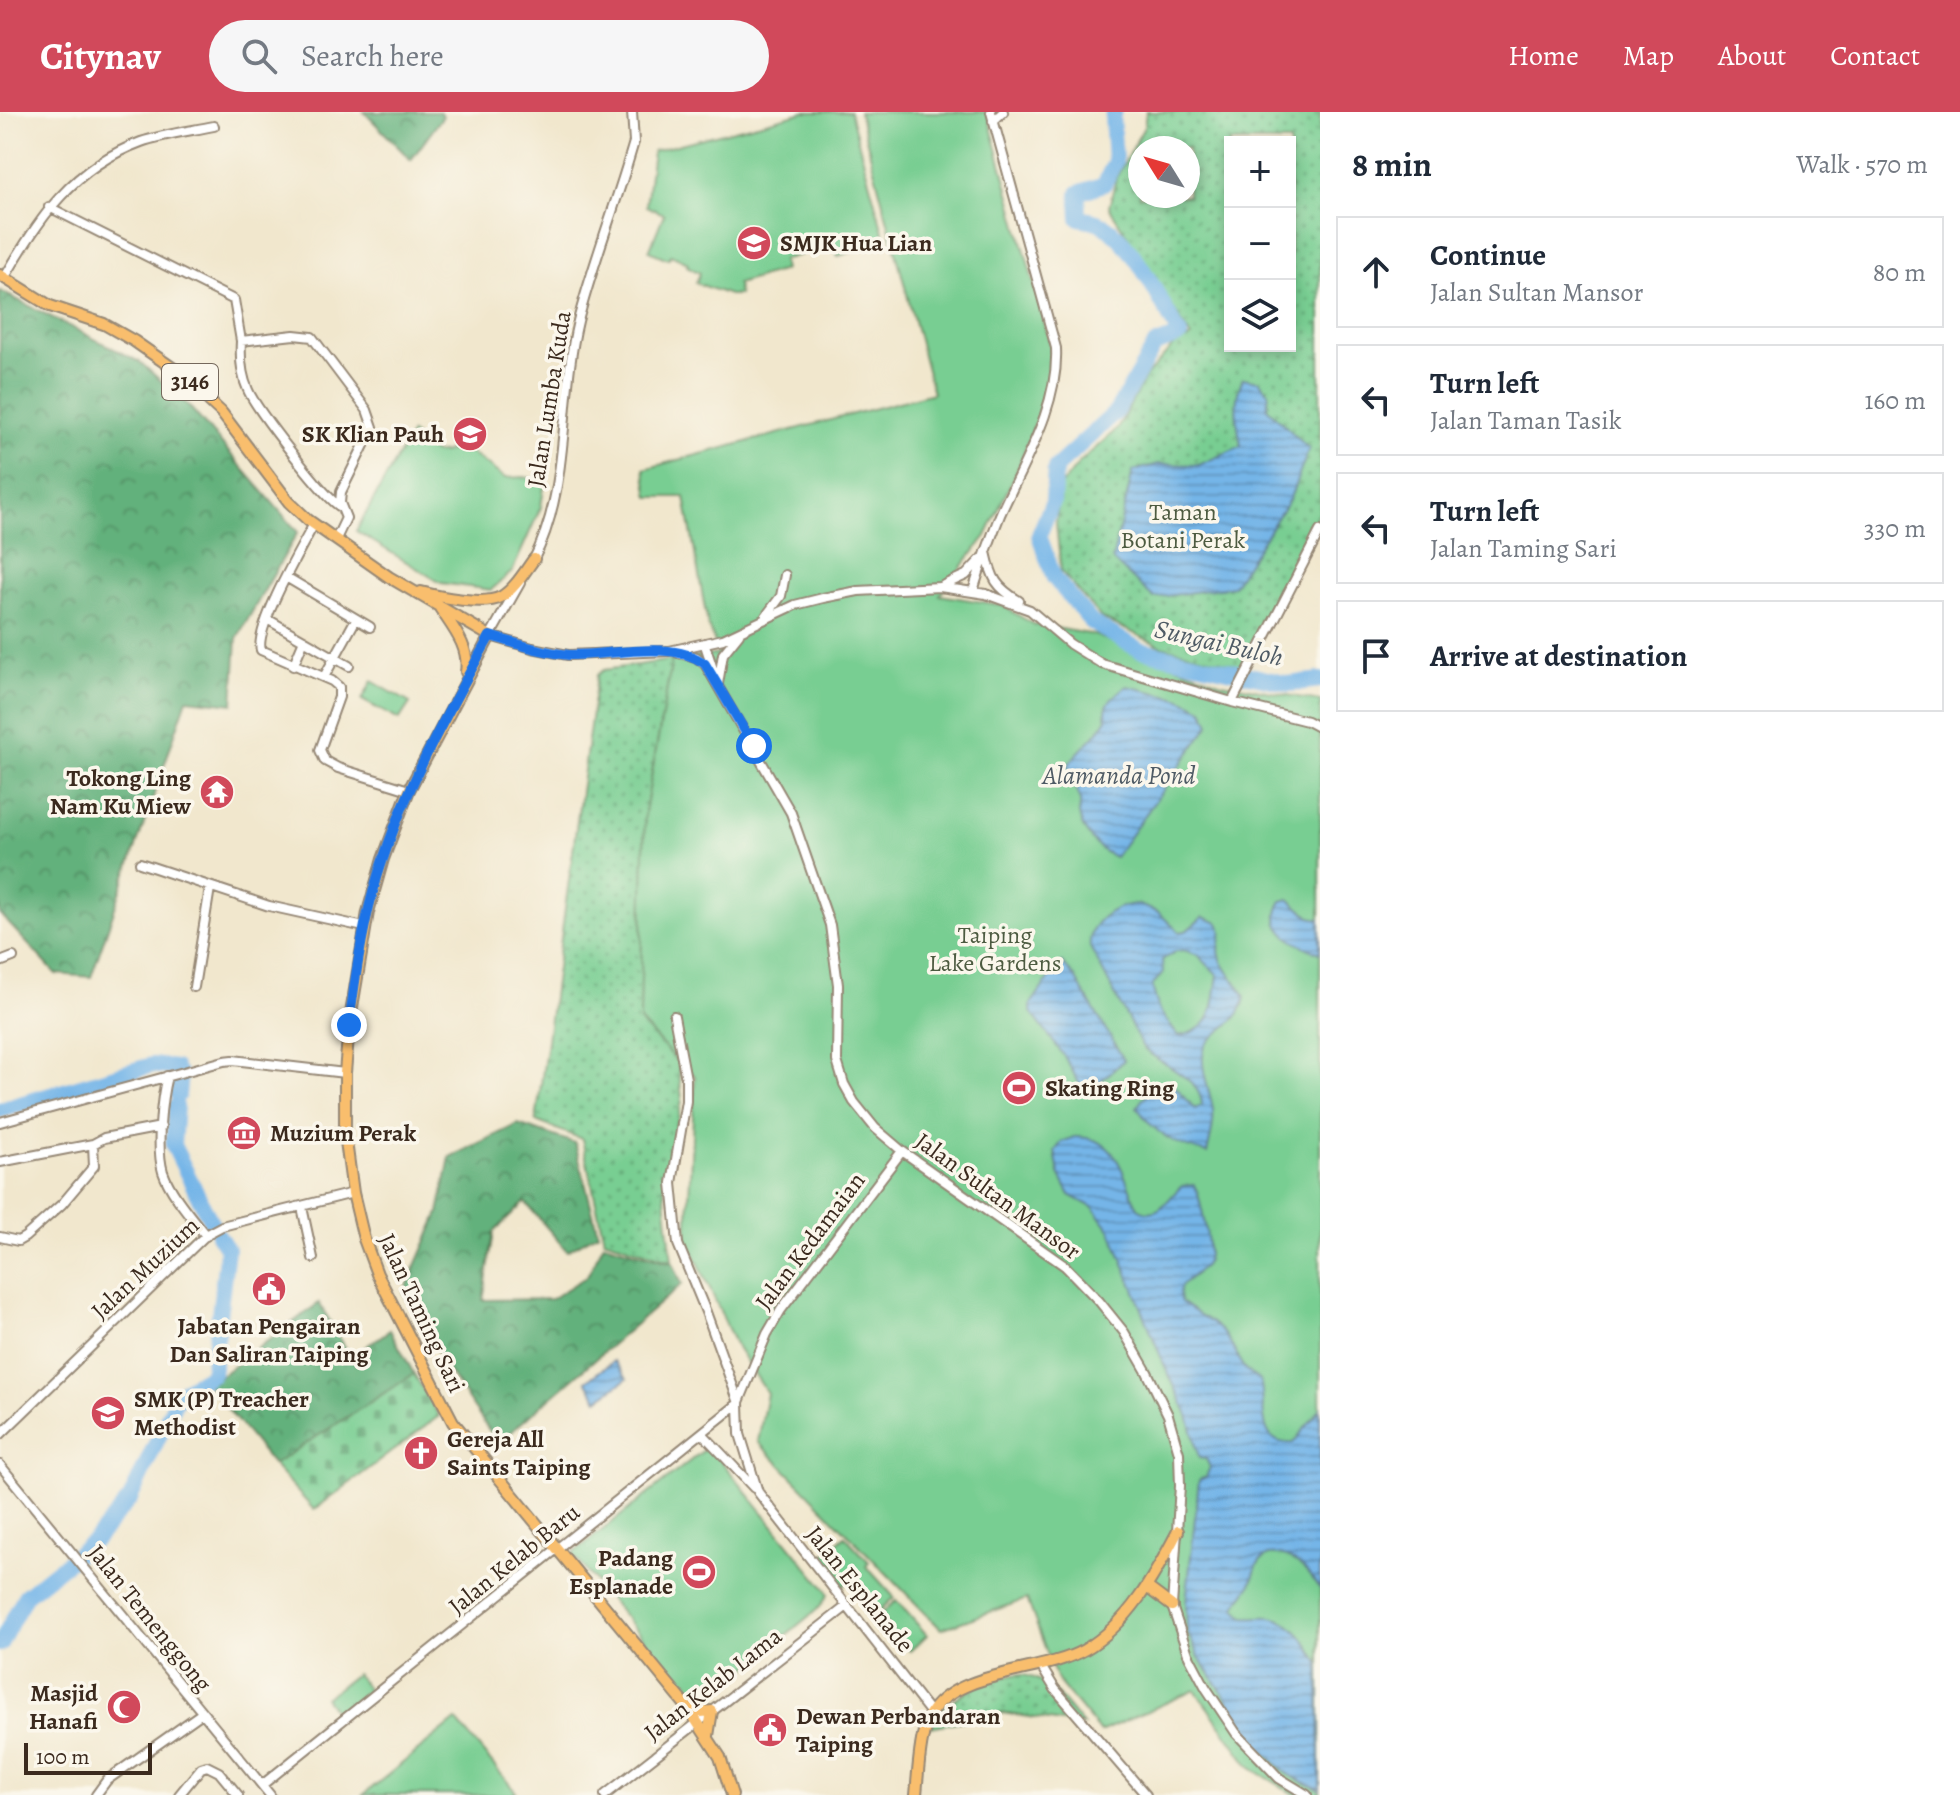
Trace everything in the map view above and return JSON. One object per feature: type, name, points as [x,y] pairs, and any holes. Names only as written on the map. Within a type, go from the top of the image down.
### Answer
[{"type":"main road","name":"3146","points":[[2,276],[50,306],[104,324],[177,371],[221,412],[289,502],[314,524],[411,589],[490,636]]},
{"type":"main road","points":[[411,589],[431,595],[490,601],[510,591],[534,559]]},
{"type":"main road","points":[[440,607],[464,646],[468,661],[464,682]]},
{"type":"main road","name":"Jalan Taming Sari","points":[[490,636],[409,790],[383,859],[364,927],[345,1073],[346,1145],[353,1193],[364,1239],[377,1274],[453,1422],[688,1708],[725,1768],[732,1795]]},
{"type":"main road","name":"Jalan Sultan Mansor","points":[[930,1712],[955,1693],[980,1680],[1041,1666],[1070,1656],[1093,1643],[1148,1588],[1178,1531]]},
{"type":"main road","points":[[1148,1588],[1172,1606]]},
{"type":"main road","points":[[688,1708],[712,1711],[708,1737]]},
{"type":"main road","points":[[916,1795],[930,1712]]},
{"type":"street","name":"Jalan Lumba Kuda","points":[[490,636],[534,559],[553,506],[578,322],[634,142],[632,112]]},
{"type":"street","points":[[973,591],[1001,513],[1028,458],[1045,413],[1057,365],[1056,348],[992,116],[1003,112]]},
{"type":"street","points":[[2,276],[49,207],[92,169],[141,143],[214,126]]},
{"type":"street","points":[[49,207],[229,296],[236,305],[243,376],[252,399],[326,493],[341,507]]},
{"type":"street","points":[[241,341],[294,335],[312,337],[367,410],[373,427],[344,483],[340,498],[345,522],[336,539]]},
{"type":"street","points":[[314,524],[267,619],[259,644],[261,650],[324,677],[339,687],[339,697],[320,750],[325,761],[409,790]]},
{"type":"street","points":[[1232,702],[1320,531]]},
{"type":"street","points":[[940,587],[966,575],[986,551]]},
{"type":"street","points":[[986,551],[990,570],[1001,590],[1070,644],[1102,664],[1307,721],[1320,728]]},
{"type":"street","points":[[763,619],[781,596],[785,575]]},
{"type":"street","points":[[286,577],[370,627]]},
{"type":"street","points":[[490,636],[568,655],[669,651],[705,645],[795,605],[848,593],[940,587],[973,591],[1030,610]]},
{"type":"street","points":[[267,619],[349,666]]},
{"type":"street","points":[[324,677],[356,619]]},
{"type":"street","points":[[718,684],[723,654],[742,630]]},
{"type":"street","points":[[293,666],[304,640]]},
{"type":"street","points":[[705,645],[718,684]]},
{"type":"street","points":[[669,651],[696,657],[705,664],[718,684]]},
{"type":"street","name":"Jalan Sultan Mansor","points":[[718,684],[791,813],[830,925],[838,985],[837,1061],[844,1084],[867,1119],[902,1151],[1065,1266],[1124,1332],[1147,1372],[1173,1431],[1180,1462],[1178,1531]]},
{"type":"street","points":[[140,863],[269,906],[364,927]]},
{"type":"street","points":[[194,987],[210,888]]},
{"type":"street","points":[[0,962],[13,957]]},
{"type":"street","points":[[674,1016],[686,1079],[686,1101],[672,1183],[678,1244],[739,1403]]},
{"type":"street","points":[[0,1122],[233,1060],[345,1073]]},
{"type":"street","points":[[167,1076],[161,1127],[163,1172],[185,1210],[206,1236]]},
{"type":"street","points":[[0,1162],[161,1127]]},
{"type":"street","points":[[0,1237],[18,1241],[62,1204],[94,1166],[93,1144]]},
{"type":"street","name":"Jalan Kedamaian","points":[[739,1403],[767,1334],[781,1310],[902,1151]]},
{"type":"street","name":"Jalan Muzium","points":[[0,1435],[206,1236],[222,1226],[353,1193]]},
{"type":"street","points":[[302,1207],[313,1258]]},
{"type":"street","name":"Jalan Kelab Baru","points":[[262,1785],[739,1403]]},
{"type":"street","name":"Jalan Esplanade","points":[[739,1403],[740,1434],[758,1492]]},
{"type":"street","name":"Jalan Esplanade","points":[[702,1433],[758,1492],[930,1712]]},
{"type":"street","name":"Jalan Temenggong","points":[[0,1465],[270,1795]]},
{"type":"street","points":[[1178,1531],[1172,1606],[1188,1654],[1236,1733],[1279,1778],[1307,1795]]},
{"type":"street","name":"Jalan Kelab Lama","points":[[605,1795],[847,1606]]},
{"type":"street","points":[[1041,1666],[1055,1689],[1146,1795]]},
{"type":"street","points":[[96,1795],[107,1780],[202,1713]]},
{"type":"street","points":[[179,1795],[201,1768],[207,1766],[219,1772],[238,1795]]},
{"type":"green space","points":[[364,112],[440,112],[443,116],[411,160]]},
{"type":"green space","points":[[804,112],[850,112],[886,242],[838,256],[833,245],[782,260],[784,270],[737,284],[739,295],[729,295],[696,283],[700,273],[687,266],[688,263],[671,255],[668,259],[649,251],[664,214],[646,206],[653,151]]},
{"type":"green space","name":"Taiping Lake Gardens","points":[[859,112],[987,112],[1051,347],[1038,415],[1018,468],[986,536],[940,595],[1001,605],[1033,624],[1094,635],[1222,683],[1320,701],[1320,1795],[1296,1795],[1251,1768],[1195,1690],[1100,1732],[1057,1680],[1027,1599],[941,1629],[758,1442],[767,1393],[735,1344],[687,1238],[695,1076],[640,1021],[645,812],[672,660],[720,654],[708,626],[685,497],[649,497],[644,469],[933,393]]},
{"type":"green space","name":"Taman Botani Perak","points":[[1146,112],[1320,112],[1320,511],[1241,666],[1161,646],[1101,618],[1061,571],[1056,523],[1060,487],[1080,462],[1117,429],[1146,376],[1174,345],[1191,337],[1109,207],[1116,178],[1128,156],[1128,208],[1200,208],[1200,136],[1139,136]]},
{"type":"green space","points":[[0,291],[140,362],[188,405],[298,532],[237,638],[233,704],[187,699],[91,977],[56,974],[0,914]]},
{"type":"green space","points":[[411,433],[433,452],[444,453],[460,446],[505,478],[524,477],[545,481],[541,507],[512,572],[491,590],[441,583],[356,531]]},
{"type":"green space","points":[[672,660],[645,812],[640,1021],[678,1062],[682,1100],[664,1188],[672,1261],[604,1239],[582,1139],[536,1121],[597,675],[604,670]]},
{"type":"green space","points":[[372,681],[410,703],[399,720],[362,700]]},
{"type":"green space","points":[[518,1124],[575,1143],[598,1233],[567,1251],[525,1202],[494,1232],[483,1300],[551,1299],[587,1276],[604,1243],[673,1263],[682,1284],[498,1443],[447,1369],[404,1293],[439,1213],[450,1157]]},
{"type":"green space","points":[[319,1303],[351,1357],[390,1330],[414,1374],[273,1465],[208,1385]]},
{"type":"green space","points":[[414,1374],[439,1416],[314,1510],[273,1465]]},
{"type":"green space","name":"Padang Esplanade","points":[[709,1446],[828,1595],[820,1607],[718,1691],[708,1697],[692,1697],[572,1554]]},
{"type":"green space","points":[[845,1536],[869,1562],[866,1566],[894,1597],[877,1613],[848,1581],[843,1586],[819,1559]]},
{"type":"green space","points":[[896,1600],[927,1635],[910,1651],[879,1616]]},
{"type":"green space","points":[[356,1674],[368,1690],[338,1715],[325,1698]]},
{"type":"green space","points":[[1018,1674],[1048,1686],[1083,1725],[1002,1713],[931,1727],[946,1706],[968,1691]]},
{"type":"green space","points":[[456,1720],[516,1792],[512,1795],[363,1795]]},
{"type":"water","points":[[1243,378],[1259,381],[1269,393],[1267,408],[1309,449],[1290,498],[1233,586],[1154,598],[1112,560],[1133,471],[1159,464],[1199,465],[1241,446],[1236,403]]},
{"type":"water","name":"Alamanda Pond","points":[[1127,686],[1179,698],[1203,709],[1210,724],[1115,857],[1097,846],[1087,834],[1079,814],[1079,797],[1068,765],[1107,719],[1106,708],[1111,700]]},
{"type":"water","points":[[1289,899],[1310,917],[1320,919],[1320,953],[1293,941],[1280,928],[1278,911],[1282,901]]},
{"type":"water","points":[[1136,904],[1158,912],[1179,932],[1186,931],[1203,917],[1219,923],[1222,961],[1245,997],[1237,1016],[1210,1041],[1203,1055],[1213,1115],[1207,1153],[1167,1138],[1151,1125],[1137,1107],[1151,1088],[1176,1087],[1195,1109],[1202,1105],[1195,1086],[1142,1046],[1090,947],[1093,930],[1104,916]],"holes":[[[1184,950],[1198,955],[1218,975],[1213,1006],[1206,1022],[1190,1033],[1178,1036],[1159,1010],[1152,986],[1163,972],[1162,960],[1176,951]]]},
{"type":"water","points":[[1062,963],[1074,976],[1124,1060],[1090,1091],[1084,1092],[1064,1056],[1031,1012],[1031,1004]]},
{"type":"water","points":[[1074,1137],[1089,1138],[1110,1151],[1123,1171],[1138,1208],[1145,1211],[1157,1210],[1182,1186],[1194,1185],[1206,1229],[1208,1256],[1203,1267],[1180,1289],[1181,1302],[1222,1332],[1241,1364],[1260,1380],[1264,1421],[1272,1438],[1293,1443],[1320,1409],[1320,1589],[1292,1560],[1269,1555],[1258,1564],[1236,1608],[1244,1617],[1271,1617],[1287,1623],[1319,1663],[1320,1790],[1287,1774],[1260,1748],[1200,1659],[1187,1632],[1186,1603],[1199,1480],[1206,1477],[1210,1467],[1206,1459],[1199,1458],[1188,1415],[1163,1362],[1111,1231],[1094,1208],[1070,1195],[1059,1174],[1055,1151],[1062,1142]]},
{"type":"water","points":[[614,1361],[627,1379],[598,1399],[586,1381]]},
{"type":"waterway","name":"Sungai Buloh","points":[[1114,112],[1115,162],[1104,184],[1078,193],[1079,218],[1100,223],[1126,246],[1180,335],[1155,345],[1116,412],[1055,468],[1053,501],[1039,535],[1054,578],[1092,623],[1140,650],[1289,684],[1320,680]]},
{"type":"waterway","points":[[0,1110],[152,1065],[175,1068]]},
{"type":"waterway","points":[[178,1095],[180,1075]]},
{"type":"waterway","points":[[176,1106],[173,1145],[213,1226]]},
{"type":"waterway","points":[[0,1644],[25,1596],[95,1540],[130,1499],[175,1402],[186,1389],[212,1374],[227,1249],[218,1235]]},
{"type":"place","name":"SMJK Hua Lian","points":[[754,243]]},
{"type":"place","name":"SK Klian Pauh","points":[[470,434]]},
{"type":"place","name":"Tokong Ling Nam Ku Miew","points":[[217,792]]},
{"type":"place","name":"Skating Ring","points":[[1019,1088]]},
{"type":"place","name":"Muzium Perak","points":[[244,1133]]},
{"type":"place","name":"Jabatan Pengairan Dan Saliran Taiping","points":[[269,1289]]},
{"type":"place","name":"SMK (P) Treacher Methodist","points":[[108,1413]]},
{"type":"place","name":"Gereja All Saints Taiping","points":[[421,1453]]},
{"type":"place","name":"Padang Esplanade","points":[[699,1572]]},
{"type":"place","name":"Masjid Hanafi","points":[[124,1707]]},
{"type":"place","name":"Dewan Perbandaran Taiping","points":[[770,1730]]},
{"type":"route","points":[[349,1025],[364,927],[396,822],[409,790],[490,636],[568,655],[669,651],[696,657],[705,664],[754,746]]}]
